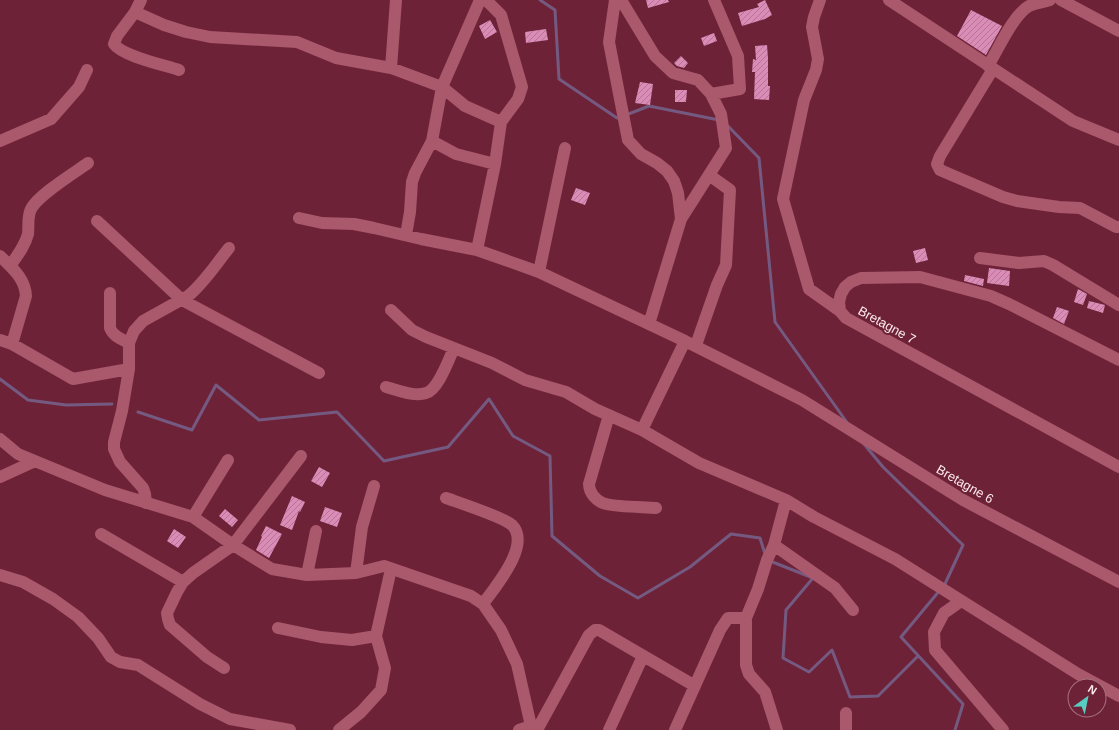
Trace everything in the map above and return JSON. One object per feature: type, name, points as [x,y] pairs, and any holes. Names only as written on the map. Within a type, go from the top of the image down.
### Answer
[{"type":"street","points":[[141,0],[135,12],[117,36],[114,44],[116,47],[129,55],[179,70]]},
{"type":"street","points":[[390,68],[396,0]]},
{"type":"street","points":[[406,235],[410,212],[412,182],[415,173],[432,142],[442,87],[480,0]]},
{"type":"street","points":[[477,250],[502,122],[518,99],[522,87],[501,14],[486,0]]},
{"type":"street","points":[[615,0],[609,42],[628,140],[641,154],[657,163],[666,171],[674,181],[678,193],[681,219]]},
{"type":"street","points":[[621,0],[655,56],[673,73],[698,80],[711,94],[721,114],[726,148],[681,219],[649,324]]},
{"type":"street","points":[[711,94],[740,89],[738,56],[714,0]]},
{"type":"street","points":[[820,0],[812,27],[818,59],[816,70],[804,100],[784,199],[809,289],[840,310]]},
{"type":"street","points":[[889,0],[1073,121],[1119,140]]},
{"type":"street","points":[[1050,0],[1030,5],[1013,23],[991,67],[940,156],[937,164],[940,170],[1003,197],[1017,201],[1059,207],[1080,208],[1119,228]]},
{"type":"street","points":[[1061,0],[1119,31]]},
{"type":"street","points":[[135,12],[164,25],[186,32],[210,37],[297,42],[336,58],[390,68],[442,87],[465,106],[502,122]]},
{"type":"street","points":[[0,141],[51,119],[79,87],[87,70]]},
{"type":"street","points":[[432,142],[456,154],[495,164]]},
{"type":"street","points":[[539,272],[565,148]]},
{"type":"street","points":[[10,266],[23,247],[27,238],[31,208],[47,192],[88,163]]},
{"type":"street","points":[[696,345],[726,265],[730,190],[709,175]]},
{"type":"street","name":"Bretagne 6","points":[[299,218],[322,223],[354,224],[477,250],[539,272],[696,345],[802,400],[963,500],[1119,582]]},
{"type":"street","points":[[97,221],[182,300],[319,373]]},
{"type":"street","points":[[146,503],[146,494],[143,488],[120,462],[114,450],[114,442],[130,369],[129,343],[137,326],[143,321],[182,300],[201,285],[229,248]]},
{"type":"street","points":[[0,256],[22,280],[26,289],[26,296],[12,344]]},
{"type":"street","points":[[980,258],[1018,263],[1044,261],[1119,305]]},
{"type":"street","name":"Bretagne 7","points":[[1119,360],[991,296],[920,277],[861,278],[851,282],[845,287],[839,302],[840,310],[846,318],[1119,467]]},
{"type":"street","points":[[110,293],[110,328],[117,336],[129,343]]},
{"type":"street","points":[[391,310],[412,330],[492,363],[525,380],[566,392],[595,409],[642,430],[699,463],[786,500],[814,517],[895,559],[1078,674],[1119,696]]},
{"type":"street","points":[[0,340],[12,344],[73,379],[130,369]]},
{"type":"street","points":[[642,430],[685,341]]},
{"type":"street","points":[[386,387],[416,394],[426,394],[431,391],[442,374],[454,348]]},
{"type":"street","points":[[609,415],[589,484],[589,491],[596,499],[605,504],[656,508]]},
{"type":"street","points":[[0,439],[18,454],[105,490],[193,517],[272,569],[307,575],[356,573],[384,566],[471,596],[483,604],[501,630],[517,664],[534,729]]},
{"type":"street","points":[[224,668],[207,657],[174,628],[168,619],[167,613],[183,582],[233,544],[301,456]]},
{"type":"street","points":[[193,517],[228,460]]},
{"type":"street","points":[[0,477],[35,461]]},
{"type":"street","points":[[356,573],[362,527],[374,486]]},
{"type":"street","points":[[446,498],[498,518],[512,525],[518,534],[518,543],[514,559],[483,604]]},
{"type":"street","points":[[777,730],[765,692],[749,674],[746,665],[746,618],[774,545],[786,500]]},
{"type":"street","points":[[307,575],[316,531]]},
{"type":"street","points":[[101,534],[183,582]]},
{"type":"street","points":[[774,545],[835,588],[853,610]]},
{"type":"street","points":[[339,730],[361,712],[381,690],[385,668],[376,636],[390,569]]},
{"type":"street","points":[[0,575],[23,582],[53,599],[78,617],[98,638],[111,657],[120,662],[138,666],[231,725],[290,730]]},
{"type":"street","points":[[961,601],[944,613],[934,632],[935,650],[1003,730]]},
{"type":"street","points":[[675,730],[720,630],[728,618],[746,618]]},
{"type":"street","points":[[278,628],[321,637],[352,640],[376,636]]},
{"type":"street","points":[[534,729],[592,632],[595,630],[599,630],[695,686]]},
{"type":"street","points":[[609,730],[643,656]]},
{"type":"street","points":[[846,713],[846,730]]},
{"type":"street","points":[[519,730],[534,729]]},
{"type":"building","points":[[646,0],[668,0],[669,2],[648,8]]},
{"type":"building","points":[[765,0],[772,15],[765,19],[742,26],[738,13],[759,7],[757,4]]},
{"type":"building","points":[[971,10],[1002,26],[986,55],[957,36]]},
{"type":"building","points":[[490,20],[497,32],[485,39],[479,26]]},
{"type":"building","points":[[546,29],[548,40],[526,43],[525,32]]},
{"type":"building","points":[[714,33],[717,41],[704,46],[701,38]]},
{"type":"building","points":[[767,45],[768,86],[770,86],[769,100],[754,99],[755,72],[752,72],[753,59],[756,60],[755,46]]},
{"type":"building","points":[[681,56],[688,63],[684,68],[677,66],[674,63]]},
{"type":"building","points":[[640,82],[653,84],[650,105],[635,103]]},
{"type":"building","points":[[675,90],[687,90],[686,102],[675,102]]},
{"type":"building","points":[[576,188],[590,193],[585,205],[571,200]]},
{"type":"building","points":[[925,248],[928,260],[916,263],[913,251]]},
{"type":"building","points":[[989,268],[1010,271],[1009,286],[987,283]]},
{"type":"building","points":[[965,275],[984,279],[983,286],[964,281]]},
{"type":"building","points":[[1078,289],[1087,294],[1083,305],[1074,302]]},
{"type":"building","points":[[1089,301],[1105,305],[1103,313],[1087,308]]},
{"type":"building","points":[[1057,307],[1069,311],[1064,324],[1053,318]]},
{"type":"building","points":[[319,467],[330,473],[322,487],[311,481]]},
{"type":"building","points":[[292,496],[305,502],[300,512],[299,511],[292,530],[280,525]]},
{"type":"building","points":[[325,507],[342,513],[337,527],[320,521]]},
{"type":"building","points":[[225,509],[238,520],[232,527],[219,516]]},
{"type":"building","points":[[266,526],[282,534],[269,558],[256,550]]},
{"type":"building","points":[[174,529],[186,537],[178,548],[167,541]]},
{"type":"waterway","points":[[540,0],[555,10],[559,79],[617,118],[620,117]]},
{"type":"waterway","points":[[626,115],[649,106],[719,120]]},
{"type":"waterway","points":[[727,125],[759,158],[775,322],[846,421]]},
{"type":"waterway","points":[[0,379],[28,400],[66,405],[112,404]]},
{"type":"waterway","points":[[138,412],[192,430],[216,385],[259,420],[337,412],[384,461],[448,447],[489,399],[513,436],[550,456],[552,536],[600,576],[638,598],[690,567],[731,534],[760,538],[765,554]]},
{"type":"waterway","points":[[864,444],[883,467],[963,545],[944,586]]},
{"type":"waterway","points":[[770,561],[813,578],[786,610],[783,658],[809,672],[832,650],[850,697],[878,696],[918,656]]},
{"type":"waterway","points":[[940,590],[901,637],[963,704],[955,730]]}]
